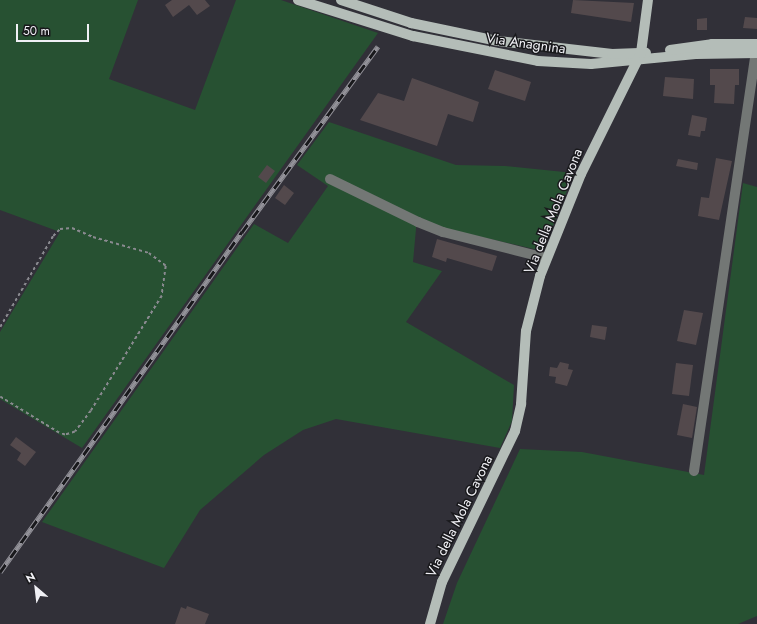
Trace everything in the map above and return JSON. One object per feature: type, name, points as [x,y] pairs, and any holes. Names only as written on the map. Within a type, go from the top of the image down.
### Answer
[{"type":"main road","name":"Via Anagnina","points":[[298,0],[413,36],[465,48],[559,63],[757,50]]},
{"type":"main road","name":"Via Anagnina","points":[[341,0],[411,23],[467,35],[542,47],[639,57]]},
{"type":"main road","name":"Via della Mola Cavona","points":[[430,624],[442,582],[517,426],[521,404],[526,331],[546,258],[584,167],[639,57],[648,0]]},
{"type":"street","points":[[465,48],[467,35]]},
{"type":"street","points":[[694,471],[757,50]]},
{"type":"street","points":[[330,179],[418,222],[444,232],[546,258]]},
{"type":"path","points":[[0,327],[53,236],[60,229],[72,228],[93,237],[149,253],[166,266],[162,296],[75,432],[65,435],[59,433],[0,397]]},
{"type":"green space","points":[[0,0],[138,0],[109,79],[195,110],[236,0],[281,0],[378,33],[82,448],[0,399],[0,332],[60,232],[0,210]]},
{"type":"green space","points":[[329,122],[456,165],[505,166],[574,173],[543,251],[450,230],[417,218],[413,262],[442,271],[406,322],[514,385],[512,421],[500,448],[336,419],[303,430],[264,455],[200,510],[164,568],[42,522],[254,224],[288,243],[328,186],[297,165]]},
{"type":"green space","points":[[743,183],[757,187],[757,616],[738,624],[443,624],[457,583],[520,449],[582,452],[704,475]]},
{"type":"building","points":[[172,0],[205,0],[210,6],[197,15],[189,5],[173,17],[165,5]]},
{"type":"building","points":[[573,0],[634,3],[631,22],[571,13]]},
{"type":"building","points":[[745,17],[757,18],[757,29],[743,28]]},
{"type":"building","points":[[707,18],[707,30],[697,30],[697,19]]},
{"type":"building","points":[[710,69],[739,69],[739,85],[735,85],[734,104],[714,103],[715,85],[710,85]]},
{"type":"building","points":[[495,70],[531,82],[525,101],[488,89]]},
{"type":"building","points":[[665,77],[694,79],[693,99],[663,96]]},
{"type":"building","points":[[412,78],[479,102],[473,122],[448,114],[437,146],[360,120],[378,93],[404,101]]},
{"type":"building","points":[[692,115],[707,118],[705,131],[701,131],[700,137],[688,135]]},
{"type":"building","points":[[716,158],[732,161],[719,220],[698,216],[701,197],[709,198]]},
{"type":"building","points":[[678,159],[698,163],[697,170],[676,166]]},
{"type":"building","points":[[267,165],[275,171],[266,183],[258,177]]},
{"type":"building","points":[[284,185],[294,193],[285,205],[275,198]]},
{"type":"building","points":[[437,239],[497,256],[492,271],[447,258],[446,262],[432,257]]},
{"type":"building","points":[[684,310],[703,313],[696,345],[677,341]]},
{"type":"building","points":[[592,325],[607,327],[605,340],[590,337]]},
{"type":"building","points":[[560,362],[569,364],[568,369],[573,370],[567,386],[555,383],[556,377],[549,376],[550,367],[557,368]]},
{"type":"building","points":[[676,363],[693,365],[689,396],[672,394]]},
{"type":"building","points":[[683,404],[697,407],[692,438],[677,435]]},
{"type":"building","points":[[16,437],[36,452],[25,466],[17,460],[21,453],[10,445]]},
{"type":"building","points":[[187,606],[209,614],[205,624],[175,624],[181,607],[186,609]]},
{"type":"railway","points":[[0,572],[242,232],[378,46]]}]
